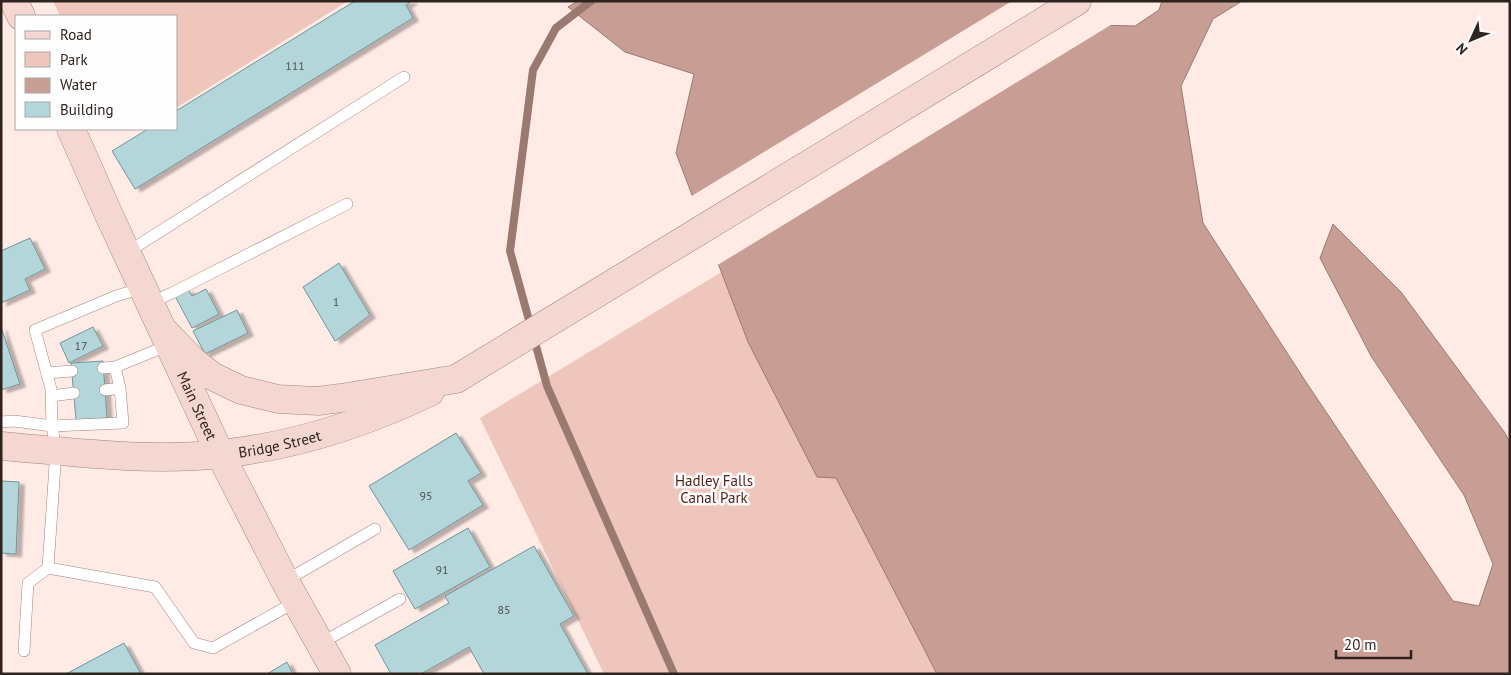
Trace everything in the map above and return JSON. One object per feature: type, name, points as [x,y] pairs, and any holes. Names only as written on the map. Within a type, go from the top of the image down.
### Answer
[{"type":"main road","points":[[14,1],[21,15]]},
{"type":"main road","name":"Bridge Street","points":[[1,446],[54,438],[148,456],[220,454],[281,444],[350,426],[404,404],[456,378],[1077,1]]},
{"type":"main road","name":"Main Street","points":[[71,130],[126,253],[220,454],[291,591],[337,674]]},
{"type":"main road","points":[[166,337],[212,376],[241,390],[278,399],[318,401],[456,378]]},
{"type":"lane","points":[[126,253],[404,77]]},
{"type":"lane","points":[[48,568],[54,438],[51,396],[47,373],[35,330],[116,296],[172,294],[348,204]]},
{"type":"lane","points":[[1,422],[14,421],[54,438],[123,423],[120,388],[109,368],[166,337]]},
{"type":"lane","points":[[47,373],[72,371]]},
{"type":"lane","points":[[105,390],[120,388]]},
{"type":"lane","points":[[51,396],[74,393]]},
{"type":"lane","points":[[24,651],[28,583],[48,568],[155,587],[194,643],[212,648],[375,528]]},
{"type":"lane","points":[[320,643],[400,599]]},
{"type":"green space","points":[[53,1],[348,1],[178,107],[178,15],[60,15]]},
{"type":"green space","name":"Hadley Falls Canal Park","points":[[796,227],[982,674],[604,674],[480,418]]},
{"type":"water","points":[[578,1],[1083,1],[1093,25],[1135,26],[1159,10],[1162,1],[1242,1],[1213,19],[1181,86],[1203,223],[1306,382],[1453,601],[1479,606],[1493,564],[1464,495],[1371,356],[1320,258],[1333,224],[1401,292],[1505,433],[1510,443],[1510,674],[937,674],[836,478],[817,477],[748,342],[676,153],[694,74],[625,52],[568,7]]},
{"type":"pier","points":[[1012,1],[1086,1],[1095,23],[1114,23],[716,266],[690,197]]},
{"type":"building","points":[[355,1],[412,1],[406,5],[413,18],[135,189],[112,151],[146,130],[178,130],[178,110]]},
{"type":"building","points":[[30,238],[45,269],[25,279],[30,290],[1,303],[1,251]]},
{"type":"building","points":[[339,263],[370,315],[335,341],[303,287]]},
{"type":"building","points":[[188,289],[192,296],[206,289],[219,314],[192,328],[175,296]]},
{"type":"building","points":[[237,310],[248,333],[205,354],[193,331]]},
{"type":"building","points":[[1,327],[20,384],[1,390]]},
{"type":"building","points":[[93,327],[103,346],[69,363],[60,343]]},
{"type":"building","points":[[103,361],[107,418],[76,420],[71,363]]},
{"type":"building","points":[[456,433],[481,473],[468,481],[483,505],[409,550],[369,486]]},
{"type":"building","points":[[1,481],[19,482],[16,554],[1,553]]},
{"type":"building","points":[[468,528],[490,567],[415,609],[393,571]]},
{"type":"building","points":[[534,546],[574,616],[560,624],[588,674],[484,674],[469,647],[421,674],[391,674],[375,645],[449,603],[445,596]]},
{"type":"building","points":[[124,643],[141,674],[66,674]]},
{"type":"building","points":[[287,662],[293,674],[267,674]]},
{"type":"waterway","points":[[591,1],[556,28],[533,70],[510,251],[547,386],[674,674]]}]
